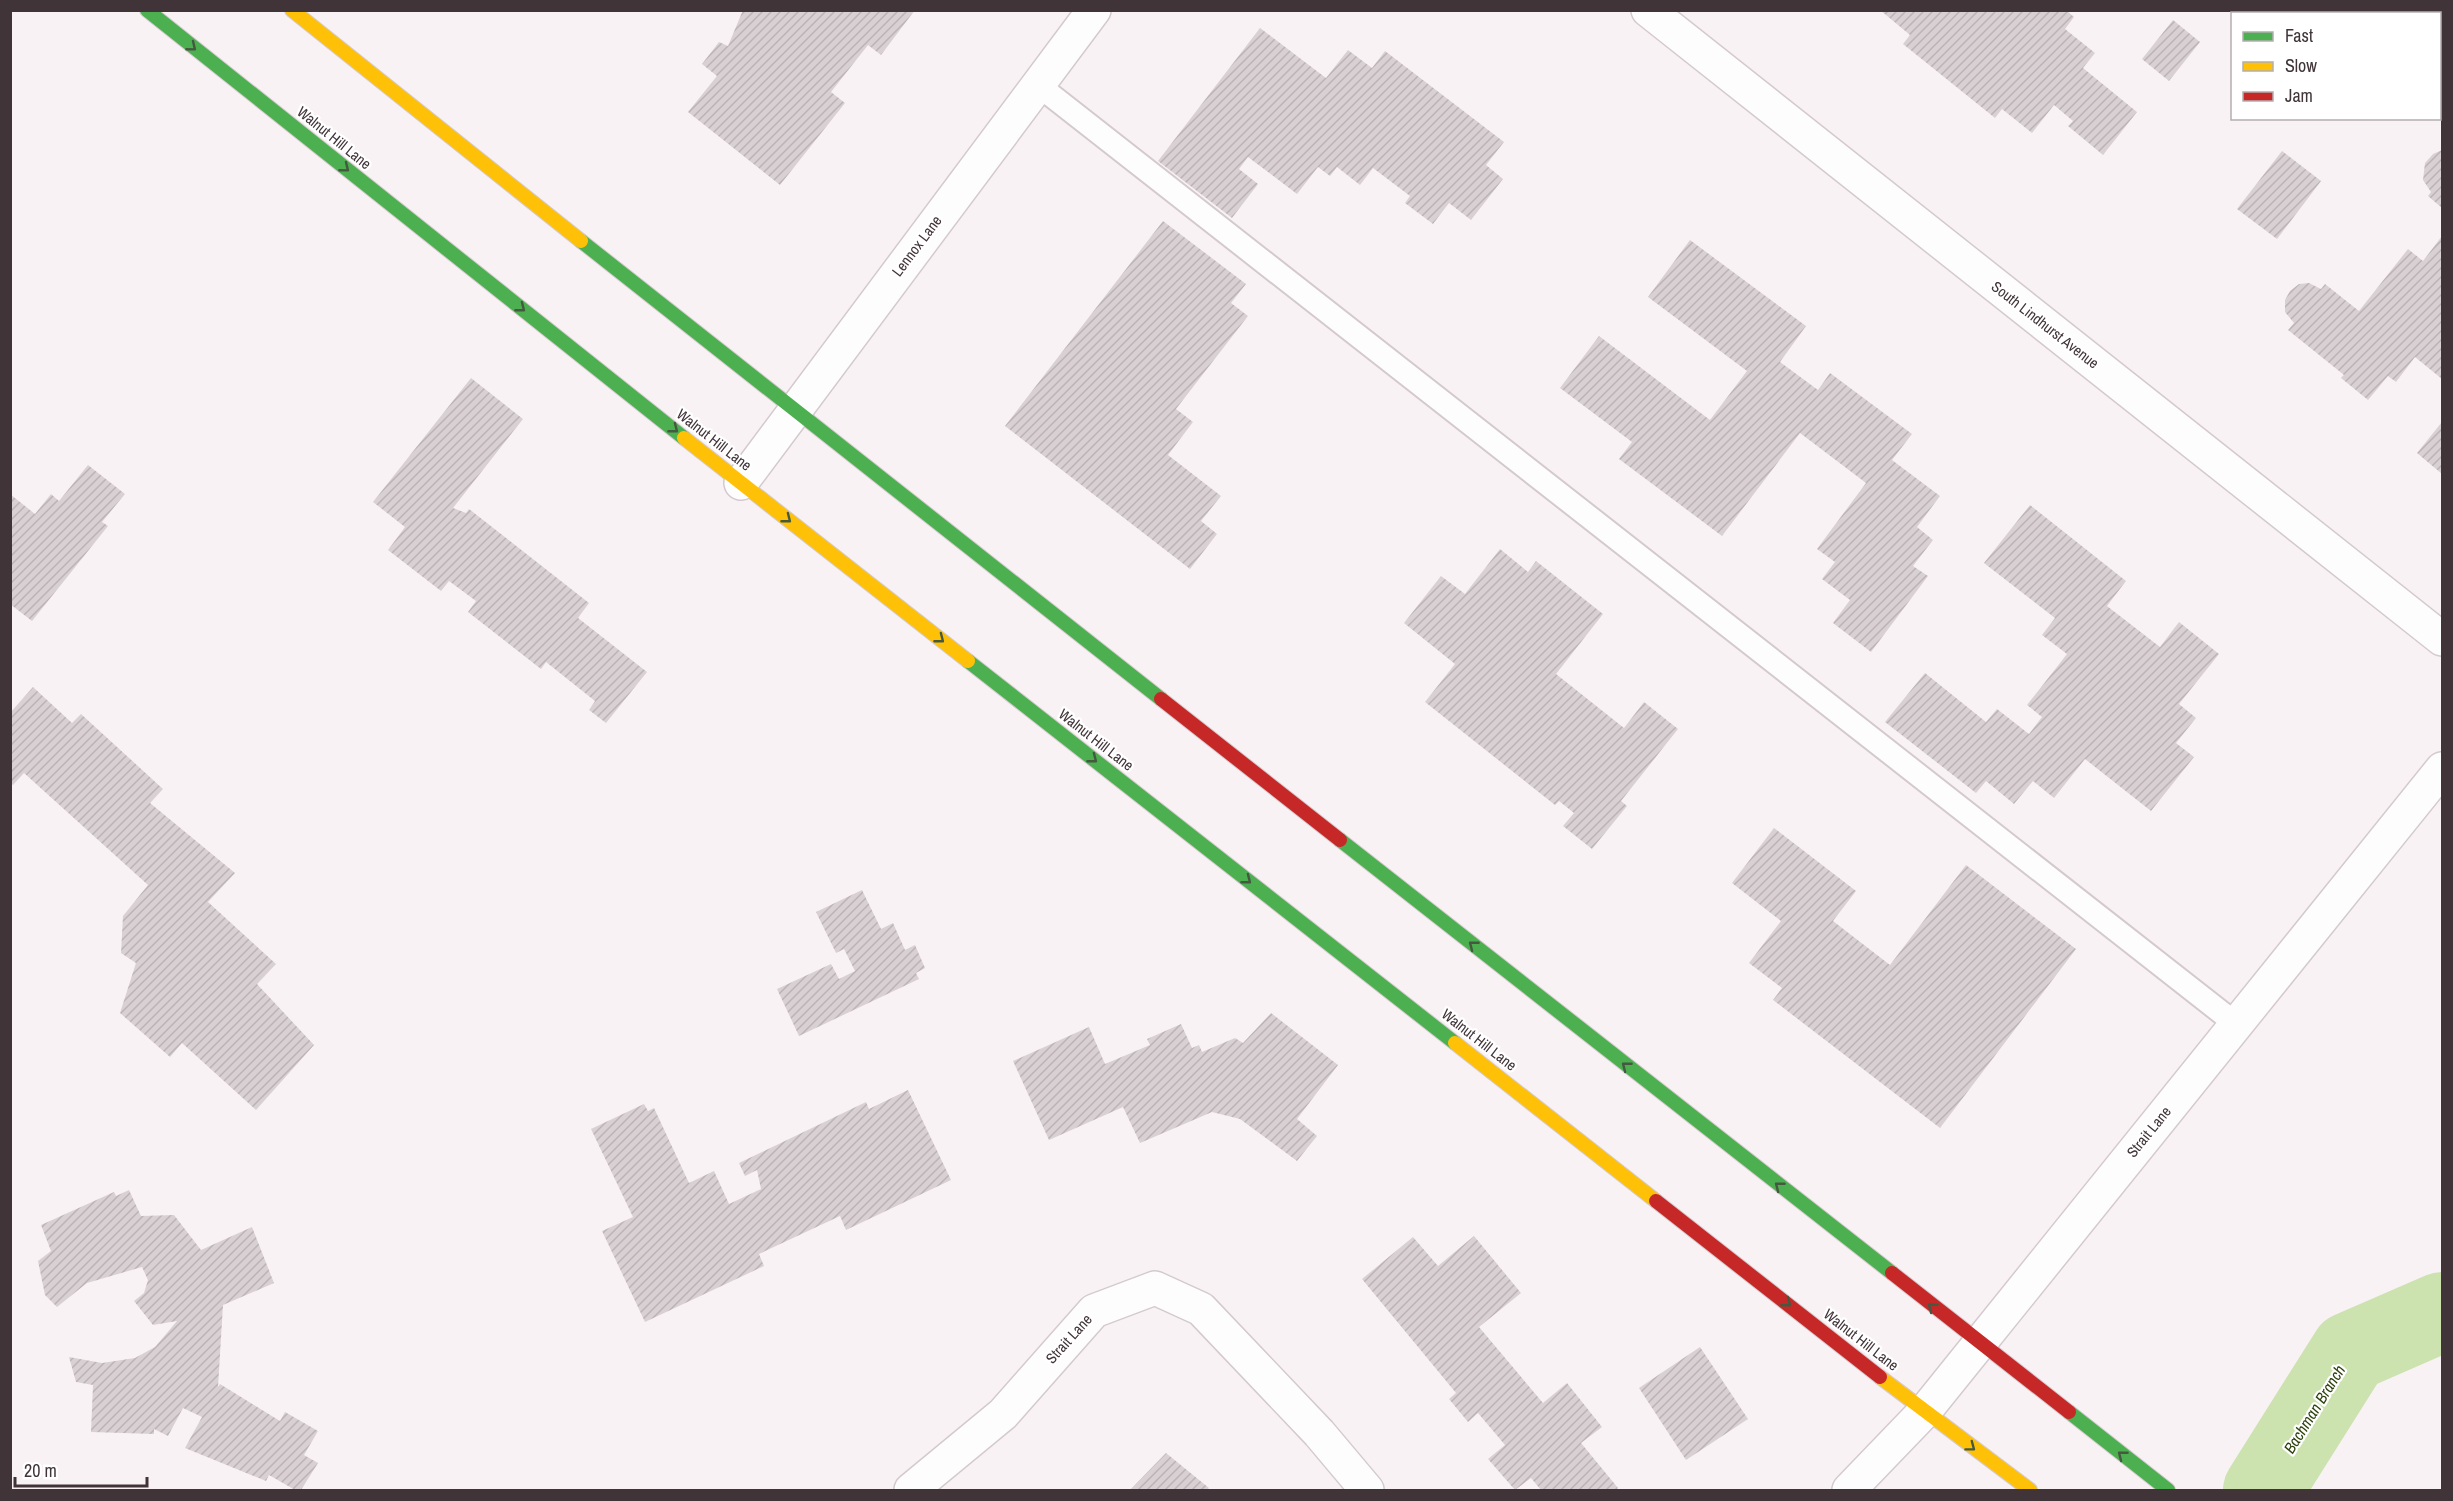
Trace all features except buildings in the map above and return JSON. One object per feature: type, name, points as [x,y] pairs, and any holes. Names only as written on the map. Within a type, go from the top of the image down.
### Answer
[{"type":"main road","name":"Walnut Hill Lane","points":[[147,10],[741,483],[2030,1491]]},
{"type":"main road","points":[[291,10],[793,410],[2168,1491]]},
{"type":"street","name":"Lennox Lane","points":[[741,483],[793,410],[1094,10]]},
{"type":"street","name":"South Lindhurst Avenue","points":[[1648,10],[2442,639]]},
{"type":"street","name":"Strait Lane","points":[[1849,1491],[1925,1411],[2442,769]]},
{"type":"street","name":"Strait Lane","points":[[911,1491],[1003,1414],[1094,1311],[1155,1288],[1201,1309],[1319,1433],[1367,1491]]},
{"type":"lane","points":[[1038,85],[2236,1024]]},
{"type":"waterway","name":"Bachman Branch","points":[[2263,1490],[2350,1352],[2442,1312]]},
{"type":"traffic: fast","points":[[147,10],[684,438]]},
{"type":"traffic: fast","points":[[581,241],[1161,699]]},
{"type":"traffic: fast","points":[[968,661],[1455,1043]]},
{"type":"traffic: fast","points":[[1340,840],[1892,1273]]},
{"type":"traffic: fast","points":[[2069,1412],[2168,1490]]},
{"type":"traffic: slow","points":[[292,10],[581,241]]},
{"type":"traffic: slow","points":[[684,438],[968,661]]},
{"type":"traffic: slow","points":[[1455,1043],[1656,1201]]},
{"type":"traffic: slow","points":[[1880,1377],[2030,1490]]},
{"type":"traffic: jam","points":[[1161,699],[1340,840]]},
{"type":"traffic: jam","points":[[1656,1201],[1880,1377]]},
{"type":"traffic: jam","points":[[1892,1273],[2069,1412]]}]
